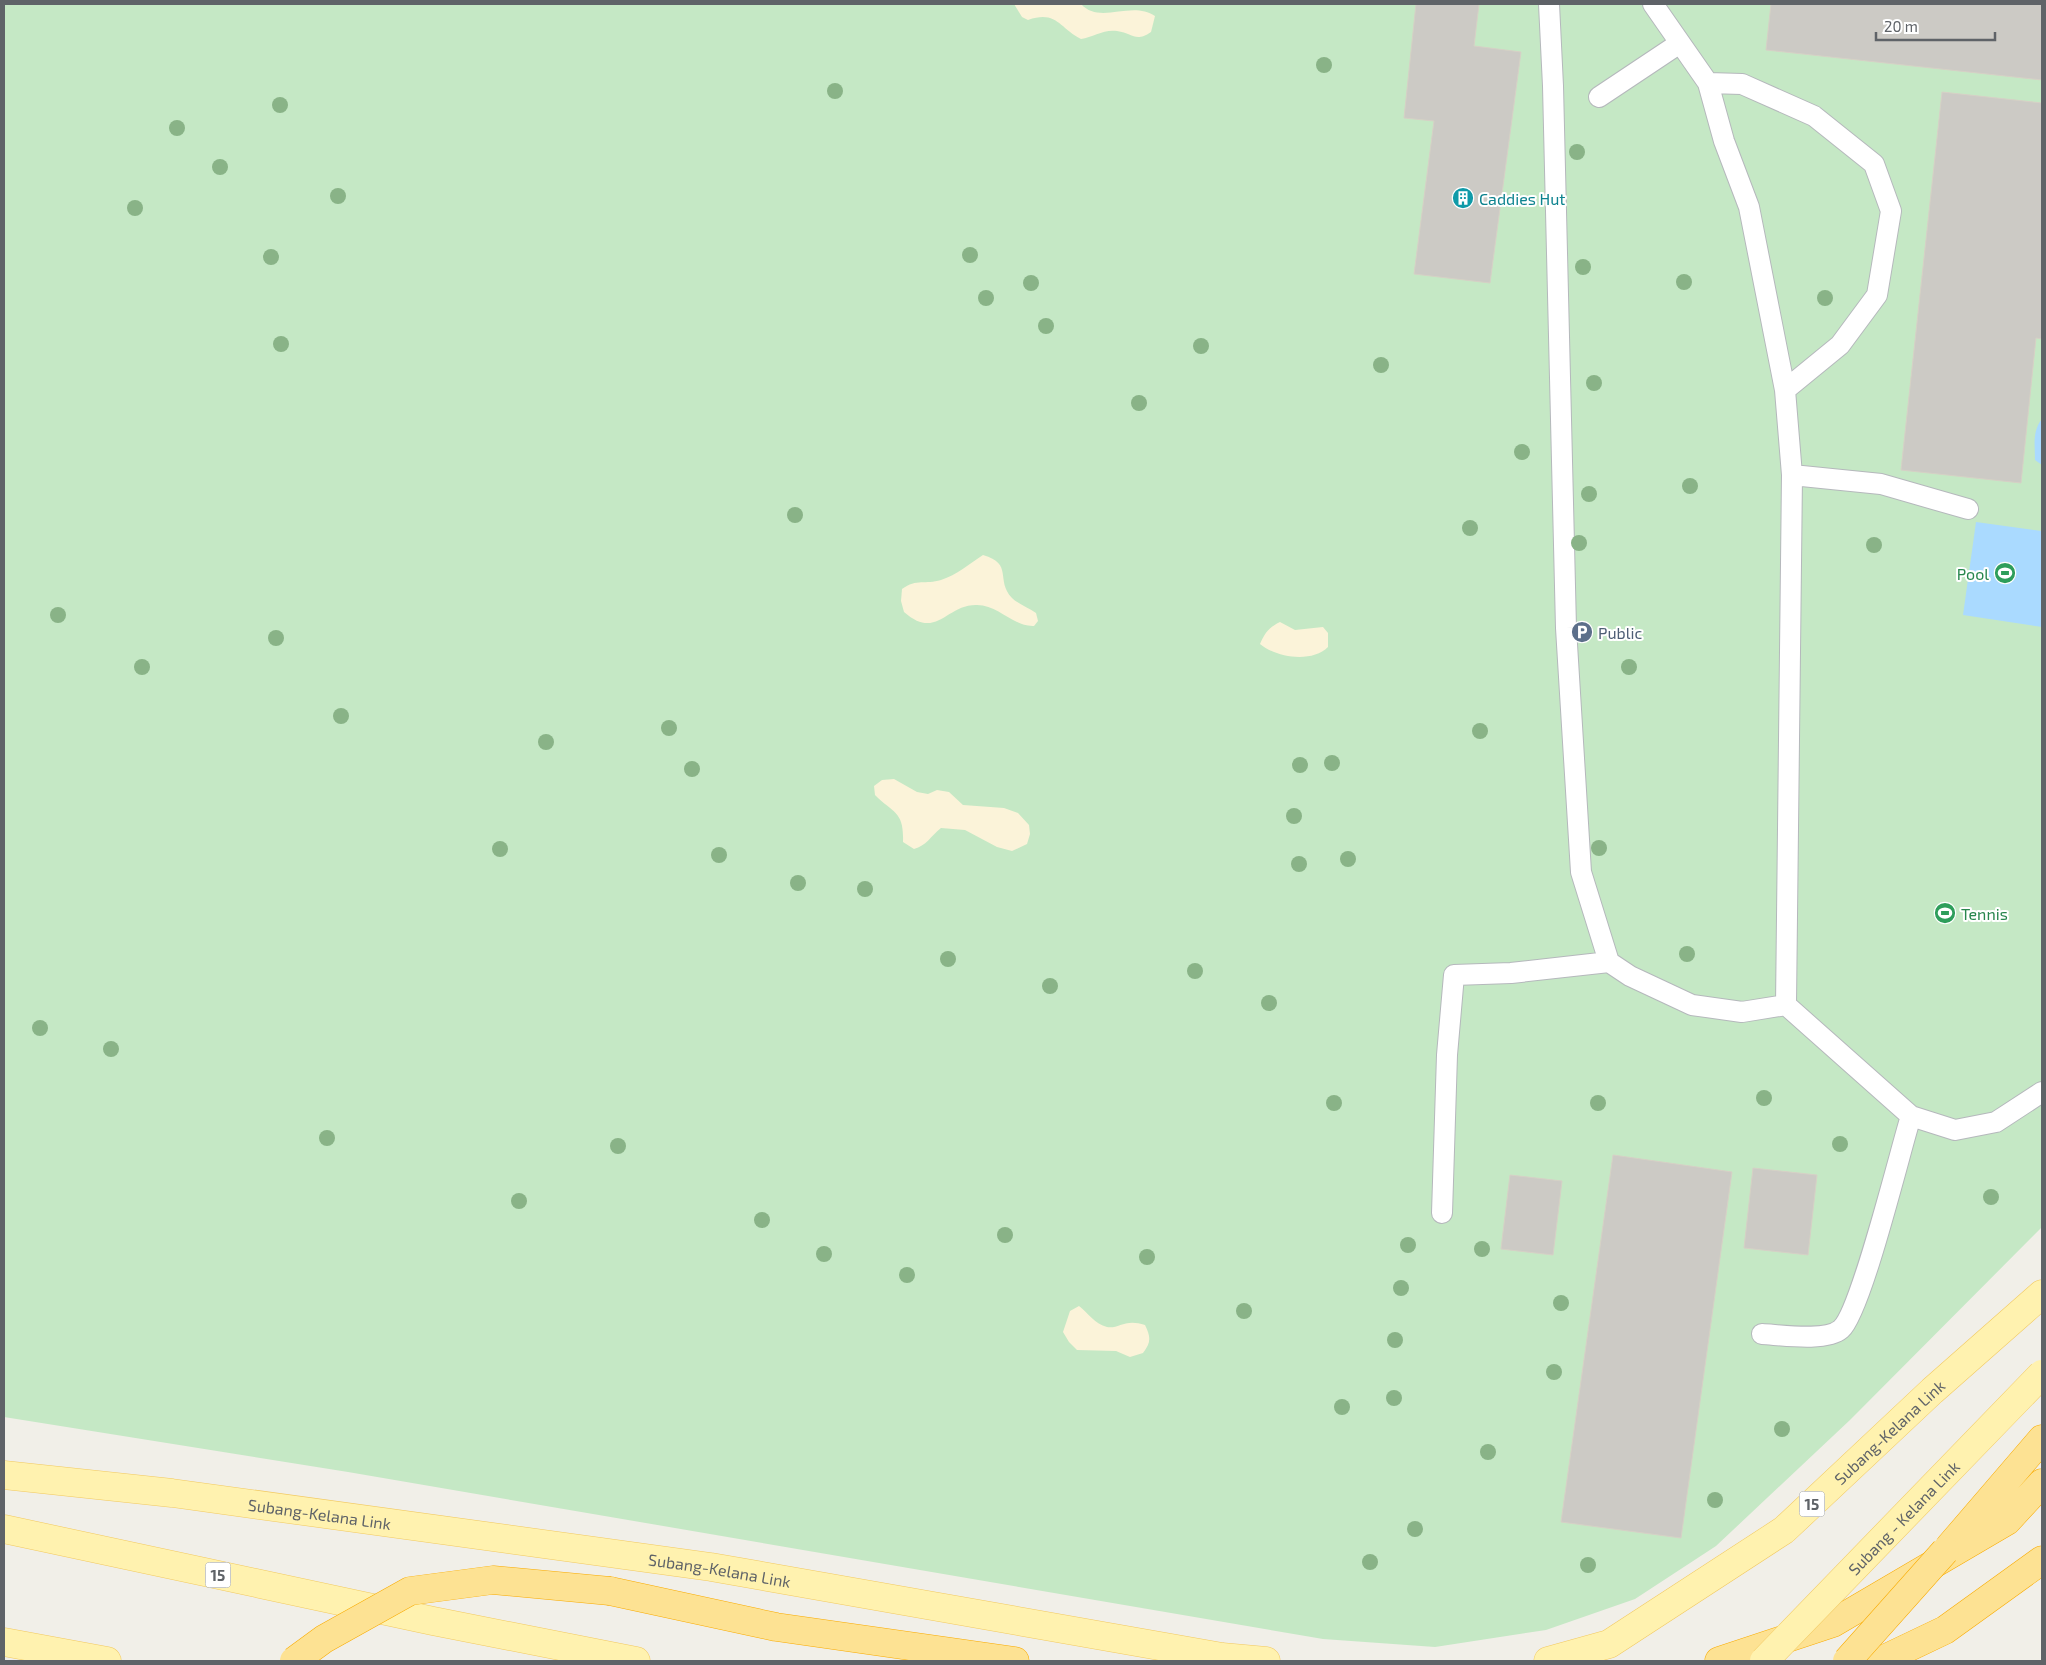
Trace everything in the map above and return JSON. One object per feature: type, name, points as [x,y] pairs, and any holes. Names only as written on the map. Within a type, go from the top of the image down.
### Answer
[{"type":"highway","points":[[1847,1661],[2042,1439]]},
{"type":"highway","points":[[1720,1661],[1832,1623],[2007,1521],[2042,1483]]},
{"type":"highway","points":[[1880,1661],[1945,1630],[2042,1560]]},
{"type":"highway","points":[[294,1661],[324,1639],[410,1591],[493,1580],[610,1591],[776,1626],[1015,1661]]},
{"type":"main road","name":"Subang-Kelana Link","points":[[1548,1661],[1609,1644],[1784,1530],[1932,1390],[2042,1294]]},
{"type":"main road","name":"Subang - Kelana Link","points":[[1764,1661],[2042,1374]]},
{"type":"main road","name":"Subang-Kelana Link","points":[[4,1475],[172,1493],[711,1567],[1222,1657],[1266,1661]]},
{"type":"main road","name":"15","points":[[4,1530],[433,1621],[636,1661]]},
{"type":"main road","points":[[4,1642],[107,1661]]},
{"type":"lane","points":[[1549,4],[1553,86],[1566,619],[1573,749],[1581,872],[1608,962]]},
{"type":"lane","points":[[1653,4],[1708,83],[1724,141],[1749,207],[1785,390],[1792,475],[1790,854],[1786,1005],[1911,1116],[1955,1130],[1996,1122],[2042,1092]]},
{"type":"lane","points":[[1599,97],[1680,43]]},
{"type":"lane","points":[[1708,83],[1742,84],[1814,116],[1874,164],[1891,211],[1877,295],[1840,345],[1785,390]]},
{"type":"lane","points":[[1792,475],[1881,484],[1968,509]]},
{"type":"lane","points":[[1442,1213],[1447,1055],[1454,975],[1511,973],[1608,962],[1630,976],[1692,1005],[1742,1012],[1786,1005]]},
{"type":"lane","points":[[1762,1334],[1823,1336],[1841,1329],[1857,1301],[1911,1116]]},
{"type":"green space","points":[[4,4],[2042,4],[2042,1227],[1850,1420],[1716,1546],[1635,1599],[1546,1630],[1435,1647],[1323,1639],[348,1472],[4,1417]]},
{"type":"sand","points":[[1014,4],[1081,4],[1089,10],[1097,12],[1136,10],[1155,16],[1151,32],[1141,37],[1112,31],[1081,39],[1052,19],[1038,17],[1028,20],[1022,17]]},
{"type":"sand","points":[[983,555],[998,563],[1003,573],[1007,591],[1012,598],[1036,613],[1038,621],[1034,626],[1019,623],[992,608],[977,605],[966,606],[941,619],[925,623],[915,620],[904,612],[901,601],[902,589],[912,584],[947,578]]},
{"type":"sand","points":[[1280,622],[1295,630],[1323,627],[1328,633],[1328,647],[1321,652],[1304,657],[1294,657],[1267,649],[1260,644],[1267,631]]},
{"type":"sand","points":[[894,779],[917,792],[928,794],[937,790],[949,792],[963,805],[1004,808],[1018,813],[1029,825],[1030,834],[1027,844],[1012,851],[997,847],[965,830],[941,828],[925,843],[914,849],[903,842],[900,819],[875,795],[874,786],[882,780]]},
{"type":"sand","points":[[1079,1306],[1103,1326],[1115,1327],[1127,1323],[1145,1325],[1149,1340],[1146,1349],[1143,1353],[1130,1357],[1116,1351],[1077,1350],[1063,1332],[1070,1311]]},
{"type":"water","points":[[2042,419],[2042,465],[2035,460],[2035,434]]},
{"type":"water","name":"Pool","points":[[1976,522],[2042,531],[2042,627],[1963,615]]},
{"type":"building","name":"Caddies Hut","points":[[1416,4],[1479,4],[1474,46],[1521,52],[1490,283],[1414,274],[1434,121],[1404,118]]},
{"type":"building","points":[[1771,4],[2042,4],[2042,80],[1766,50]]},
{"type":"building","points":[[1942,92],[2042,103],[2042,339],[2036,338],[2021,483],[1901,470]]},
{"type":"building","points":[[1613,1155],[1732,1172],[1681,1538],[1561,1522]]},
{"type":"building","points":[[1753,1168],[1817,1175],[1808,1255],[1744,1248]]},
{"type":"building","points":[[1510,1175],[1562,1181],[1553,1255],[1501,1249]]},
{"type":"place","name":"Caddies Hut","points":[[1463,198]]},
{"type":"place","name":"Pool","points":[[2005,573]]},
{"type":"place","name":"Public","points":[[1582,632]]},
{"type":"place","name":"Tennis","points":[[1945,913]]}]
